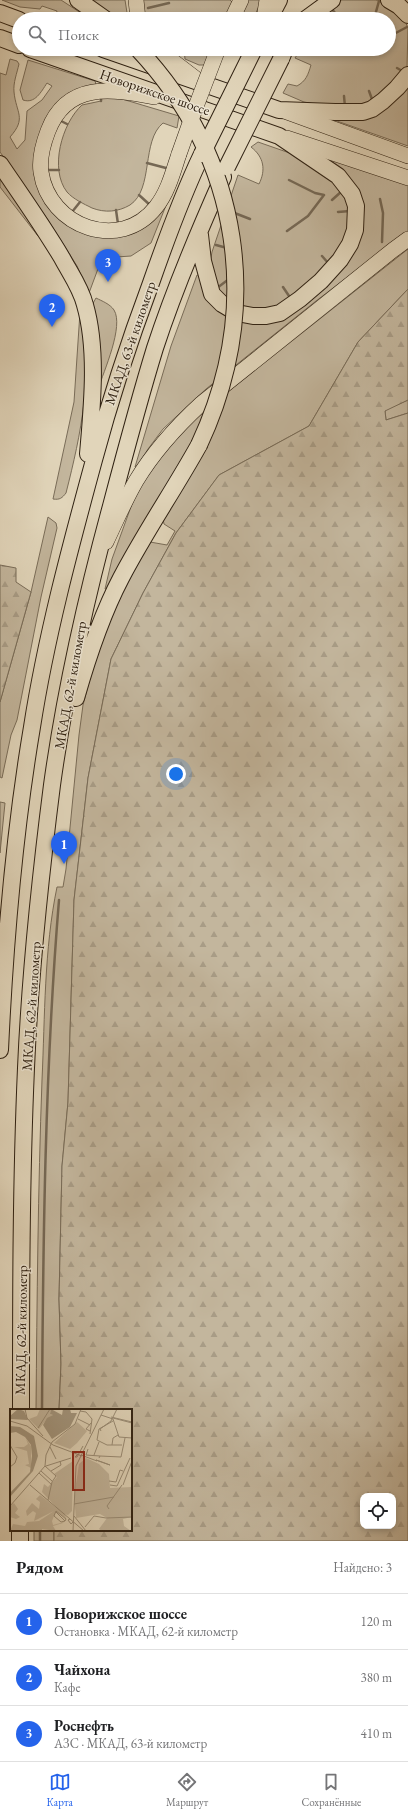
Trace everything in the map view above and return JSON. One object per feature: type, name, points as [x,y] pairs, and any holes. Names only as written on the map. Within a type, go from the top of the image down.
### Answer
[{"type":"highway","points":[[78,0],[95,12]]},
{"type":"highway","points":[[273,12],[279,0]]},
{"type":"highway","points":[[304,12],[310,0]]},
{"type":"highway","points":[[316,12],[332,0]]},
{"type":"highway","points":[[389,0],[399,6],[408,15]]},
{"type":"highway","points":[[0,13],[12,17]]},
{"type":"highway","points":[[0,38],[12,42]]},
{"type":"highway","name":"Новорижское шоссе","points":[[50,56],[278,136],[338,176],[352,194],[356,206],[355,230],[350,244],[340,260],[300,300],[280,313],[253,316],[237,313],[222,304],[212,294],[202,261],[200,229]]},
{"type":"highway","name":"Новорижское шоссе","points":[[123,56],[279,110],[363,112],[383,101],[408,75]]},
{"type":"highway","points":[[52,784],[88,654],[102,618],[132,558],[199,445],[224,378],[232,336],[236,296],[232,237],[228,214],[221,191],[210,159],[183,105],[162,76],[144,56]]},
{"type":"highway","name":"МКАД, 63-й километр","points":[[46,651],[61,583],[85,492],[126,353],[183,196],[251,56]]},
{"type":"highway","name":"МКАД, 63-й километр","points":[[85,606],[94,566],[154,352],[200,229],[227,167],[282,56]]},
{"type":"highway","points":[[0,164],[44,228],[72,275],[85,303],[90,327],[92,364],[85,492]]},
{"type":"highway","name":"МКАД, 62-й километр","points":[[20,1409],[26,1068],[34,957],[52,784],[75,652],[85,606]]},
{"type":"highway","name":"МКАД, 62-й километр","points":[[0,1050],[4,956],[20,804],[32,724],[46,651]]},
{"type":"main road","points":[[136,0],[137,12]]},
{"type":"main road","points":[[235,12],[241,0]]},
{"type":"main road","points":[[265,12],[267,0]]},
{"type":"main road","points":[[166,56],[204,84]]},
{"type":"main road","points":[[193,105],[116,90],[99,91],[73,98],[62,107],[55,116],[44,143],[40,171],[48,195],[66,216],[77,224],[106,231],[121,229],[134,224],[155,208],[164,195],[170,182],[195,108],[215,56]]},
{"type":"main road","points":[[279,110],[408,156]]},
{"type":"main road","points":[[278,136],[408,178]]},
{"type":"main road","points":[[94,566],[136,481],[162,444],[182,421],[214,393],[392,250],[408,239]]},
{"type":"green space","points":[[2,0],[61,0],[79,12],[57,12],[42,6],[40,9],[20,7]]},
{"type":"green space","points":[[89,0],[125,0],[127,12],[106,12]]},
{"type":"green space","points":[[141,0],[230,0],[233,3],[228,12],[143,12]]},
{"type":"green space","points":[[246,0],[260,0],[256,12],[240,12]]},
{"type":"green space","points":[[342,0],[376,0],[387,5],[395,12],[324,12],[333,4]]},
{"type":"green space","points":[[396,13],[405,21],[408,28],[407,67],[401,77],[372,104],[320,105],[304,102],[283,93],[288,84],[297,86],[305,80],[308,75],[311,65],[295,58],[296,56],[396,56]]},
{"type":"green space","points":[[185,56],[209,56],[205,65],[199,65],[185,59]]},
{"type":"green space","points":[[10,59],[17,61],[19,64],[14,89],[19,120],[18,125],[10,137],[17,149],[25,140],[27,111],[42,100],[52,86],[47,83],[34,99],[27,101],[23,100],[20,90],[28,60],[95,81],[96,84],[77,91],[42,134],[51,208],[123,233],[173,188],[151,243],[131,256],[102,258],[89,293],[77,266],[48,220],[0,152],[0,73],[6,75]]},
{"type":"green space","points":[[408,82],[408,146],[334,120],[334,119]]},
{"type":"green space","points":[[101,95],[122,99],[179,116],[177,128],[163,123],[156,131],[149,153],[142,188],[137,198],[130,205],[111,211],[102,211],[92,208],[72,197],[67,192],[62,182],[59,171],[60,147],[69,123],[82,105],[101,101]]},
{"type":"green space","points":[[258,142],[304,158],[319,166],[350,201],[351,230],[335,258],[283,306],[255,312],[221,296],[210,263],[212,252],[238,175],[259,184],[263,174],[261,159],[251,147]]},
{"type":"green space","points":[[321,156],[408,184],[408,231],[316,301],[206,389],[163,429],[137,467],[135,467],[171,346],[197,275],[201,275],[244,320],[301,303],[360,222]]},
{"type":"green space","points":[[0,174],[19,202],[38,236],[0,187]]},
{"type":"green space","points":[[408,249],[408,289],[358,342],[309,426],[219,475],[176,533],[143,593],[111,659],[88,778],[74,900],[68,1102],[62,1166],[59,1299],[61,1364],[59,1409],[36,1409],[40,1162],[47,959],[57,887],[63,887],[66,869],[83,705],[101,642],[121,593],[150,542],[167,545],[175,531],[164,524],[163,519],[107,589],[105,589],[112,559],[132,504],[143,480],[176,436],[210,406]]},
{"type":"green space","points":[[408,289],[408,400],[385,411],[386,420],[408,413],[408,1541],[54,1541],[54,1531],[132,1531],[132,1409],[59,1409],[61,1364],[59,1299],[62,1166],[68,1102],[74,900],[88,778],[111,659],[143,593],[176,533],[219,475],[309,426],[358,342]]},
{"type":"green space","points":[[96,298],[106,303],[114,310],[117,327],[112,349],[98,389],[98,336],[92,305]]},
{"type":"green space","points":[[80,312],[86,358],[86,381],[81,426],[66,493],[61,498],[53,499],[74,402]]},
{"type":"green space","points":[[408,400],[408,413],[386,420],[385,410]]},
{"type":"green space","points":[[48,517],[56,523],[57,528],[41,597],[17,720],[11,735],[2,778],[0,777],[0,702],[31,592]]},
{"type":"green space","points":[[0,565],[16,568],[16,582],[31,592],[0,702]]},
{"type":"green space","points":[[0,802],[5,803],[0,853]]},
{"type":"green space","points":[[34,1531],[54,1531],[54,1541],[34,1541]]},
{"type":"waterway","points":[[376,12],[379,1]]},
{"type":"waterway","points":[[148,8],[169,3]]},
{"type":"waterway","points":[[331,8],[334,12]]},
{"type":"waterway","points":[[396,33],[407,27]]},
{"type":"waterway","points":[[397,68],[404,72]]},
{"type":"waterway","points":[[369,91],[373,102]]},
{"type":"waterway","points":[[101,96],[101,101]]},
{"type":"waterway","points":[[344,96],[345,107]]},
{"type":"waterway","points":[[59,120],[67,124]]},
{"type":"waterway","points":[[147,163],[166,168]]},
{"type":"waterway","points":[[46,170],[59,170]]},
{"type":"waterway","points":[[289,180],[315,193],[324,195]]},
{"type":"waterway","points":[[332,200],[342,191]]},
{"type":"waterway","points":[[139,195],[150,205]]},
{"type":"waterway","points":[[287,231],[308,216],[324,195]]},
{"type":"waterway","points":[[380,199],[383,213],[382,242]]},
{"type":"waterway","points":[[72,212],[80,202]]},
{"type":"waterway","points":[[116,210],[118,224]]},
{"type":"waterway","points":[[338,212],[350,211]]},
{"type":"waterway","points":[[232,212],[250,219]]},
{"type":"waterway","points":[[216,245],[227,248]]},
{"type":"waterway","points":[[322,256],[329,264]]},
{"type":"waterway","points":[[217,288],[229,279]]},
{"type":"waterway","points":[[283,287],[291,299]]},
{"type":"waterway","points":[[42,1409],[44,1219],[48,1091],[54,964],[59,900]]},
{"type":"waterway","points":[[40,1531],[40,1541]]},
{"type":"place","name":"Роснефть","points":[[108,282]]},
{"type":"place","name":"Чайхона","points":[[52,327]]},
{"type":"place","name":"Новорижское шоссе","points":[[64,864]]}]
